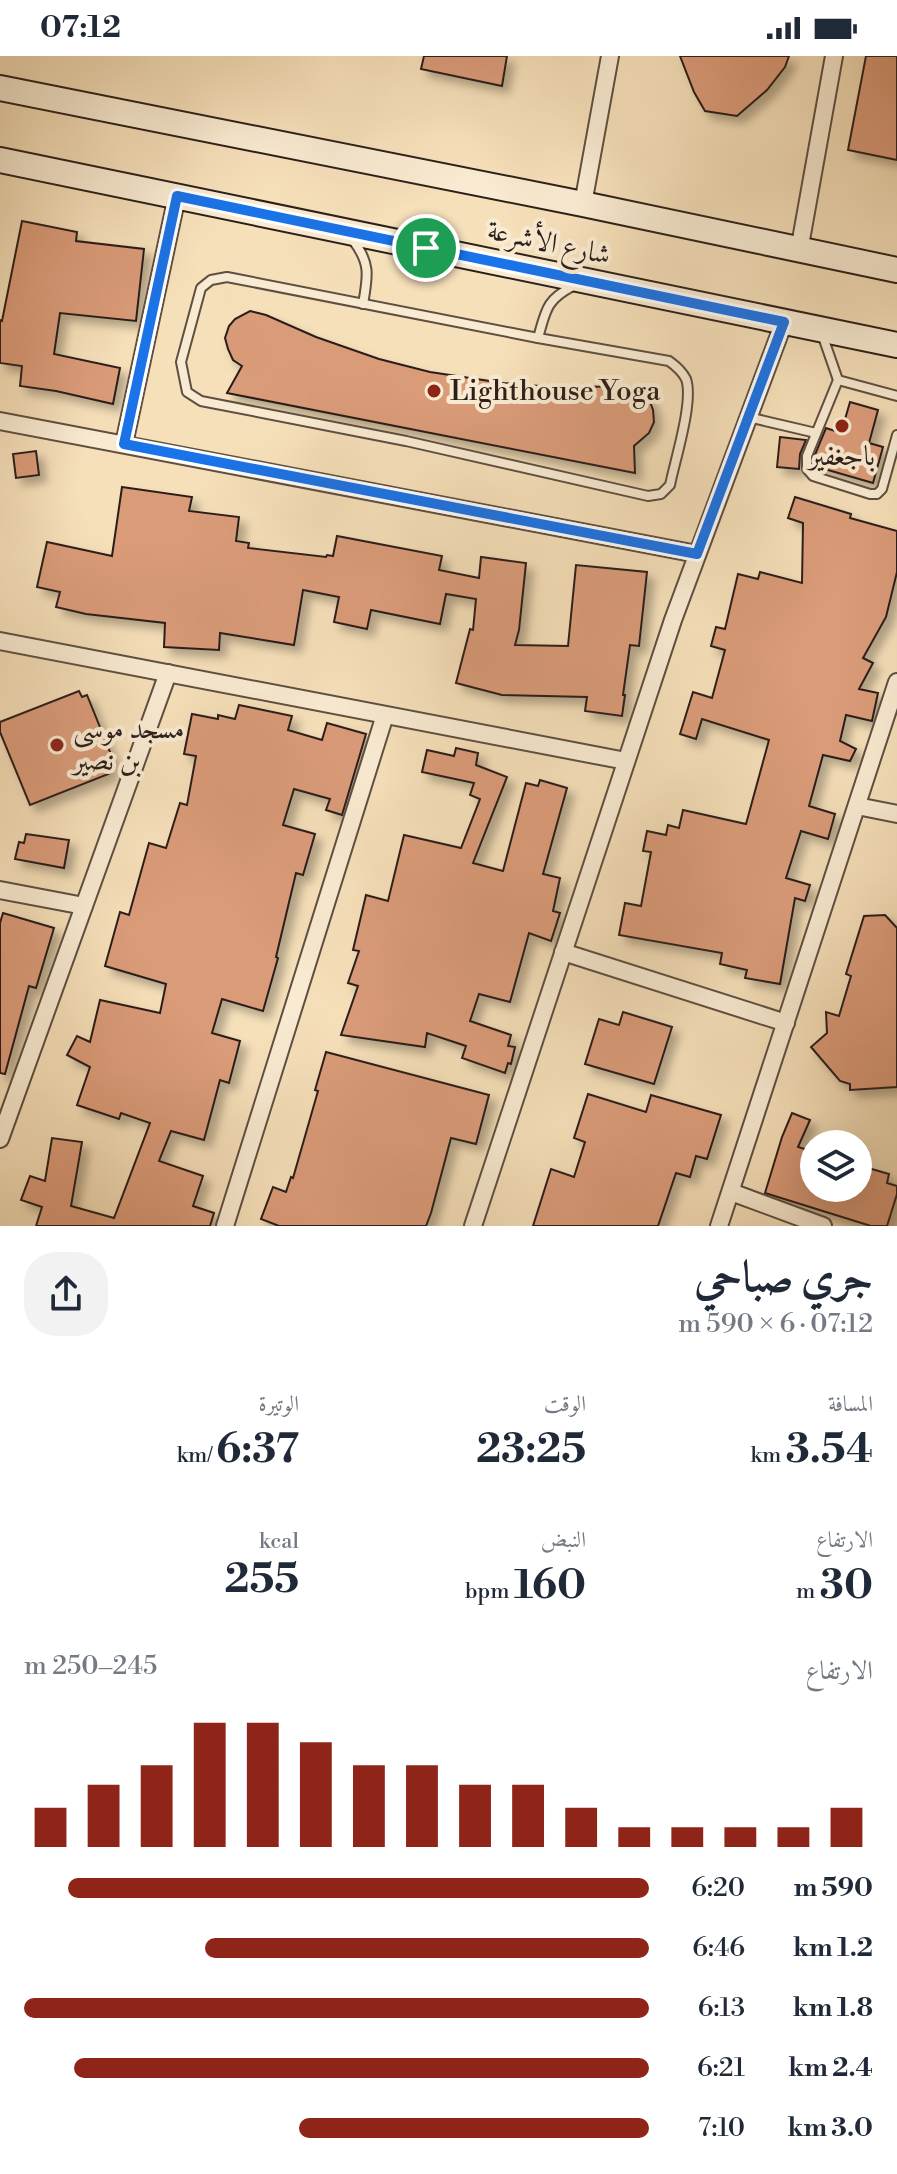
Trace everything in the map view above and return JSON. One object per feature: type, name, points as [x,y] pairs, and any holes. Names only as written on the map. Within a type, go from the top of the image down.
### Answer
[{"type":"street","points":[[583,204],[610,56]]},
{"type":"street","points":[[799,251],[834,56]]},
{"type":"street","name":"شارع الأشرعة","points":[[0,88],[897,270]]},
{"type":"street","name":"شارع الأشرعة","points":[[0,160],[897,345]]},
{"type":"street","points":[[124,444],[177,196]]},
{"type":"street","points":[[473,1226],[673,620],[784,322]]},
{"type":"street","points":[[0,421],[697,554]]},
{"type":"street","points":[[0,641],[626,761]]},
{"type":"street","points":[[0,1139],[7,1098],[84,906],[168,673]]},
{"type":"street","points":[[719,1226],[897,682]]},
{"type":"street","points":[[225,1226],[385,715]]},
{"type":"street","points":[[857,806],[897,814]]},
{"type":"street","points":[[0,890],[84,906]]},
{"type":"street","points":[[563,952],[786,1023]]},
{"type":"street","points":[[731,1192],[823,1226]]},
{"type":"lane","points":[[347,232],[363,253],[366,264],[368,278],[363,304]]},
{"type":"lane","points":[[227,277],[538,338],[669,361],[679,369],[686,379],[688,398],[670,485],[661,494],[648,496],[406,441],[201,401],[187,392],[181,362],[201,288],[211,280],[227,277]]},
{"type":"lane","points":[[538,338],[552,299],[583,280]]},
{"type":"lane","points":[[821,330],[838,380],[807,456],[807,469],[813,476],[877,494],[882,489],[897,435]]},
{"type":"lane","points":[[838,380],[897,396]]},
{"type":"lane","points":[[748,417],[816,433]]},
{"type":"building","points":[[424,56],[507,56],[502,86],[421,69]]},
{"type":"building","points":[[680,56],[789,56],[785,67],[767,90],[737,116],[705,111]]},
{"type":"building","points":[[866,56],[897,56],[897,160],[848,150]]},
{"type":"building","points":[[22,221],[77,232],[76,241],[144,249],[136,321],[60,313],[54,354],[120,368],[113,404],[20,386],[22,366],[0,363],[0,320]]},
{"type":"building","name":"Lighthouse Yoga","points":[[250,311],[379,359],[430,372],[503,383],[638,389],[649,399],[654,422],[649,433],[634,446],[635,473],[227,393],[242,366],[233,360],[225,338],[235,319]]},
{"type":"building","points":[[850,402],[878,410],[869,443],[883,447],[873,483],[814,466],[814,457],[826,428],[841,433]]},
{"type":"building","points":[[780,437],[806,440],[800,454],[799,469],[777,467]]},
{"type":"building","points":[[36,451],[39,475],[16,478],[13,454]]},
{"type":"building","points":[[122,487],[192,497],[189,511],[239,517],[236,541],[249,543],[248,548],[326,557],[333,556],[337,536],[442,556],[439,570],[479,578],[481,557],[526,563],[515,645],[568,646],[576,565],[647,572],[639,646],[630,645],[622,716],[585,711],[587,697],[502,695],[456,683],[470,629],[473,630],[476,599],[446,594],[440,624],[371,610],[367,629],[334,622],[339,597],[303,590],[294,645],[220,633],[219,650],[164,647],[165,623],[86,614],[56,607],[60,592],[37,587],[47,542],[112,556]]},
{"type":"building","points":[[795,497],[851,514],[850,518],[897,531],[897,572],[886,617],[863,658],[873,663],[859,689],[878,693],[872,721],[846,715],[840,741],[856,749],[850,761],[823,755],[809,806],[835,814],[828,839],[801,831],[786,878],[810,885],[805,901],[795,898],[780,984],[745,978],[747,970],[720,964],[722,953],[619,935],[625,903],[641,906],[651,852],[643,851],[647,831],[666,835],[668,825],[679,828],[683,810],[746,824],[769,740],[702,719],[696,739],[680,734],[693,692],[712,698],[725,650],[711,646],[716,627],[725,629],[738,574],[758,579],[760,572],[802,583],[803,523],[788,518]]},
{"type":"building","points":[[79,691],[82,697],[87,695],[114,762],[108,764],[111,773],[30,805],[0,732],[0,722]]},
{"type":"building","points":[[239,705],[292,716],[288,730],[322,740],[327,723],[366,734],[342,815],[326,810],[330,799],[294,789],[283,825],[315,834],[303,875],[296,873],[263,1011],[222,999],[212,1033],[240,1041],[229,1083],[220,1080],[204,1140],[171,1131],[159,1161],[203,1176],[193,1206],[214,1213],[210,1226],[36,1226],[42,1207],[21,1200],[30,1176],[45,1181],[52,1138],[82,1142],[71,1206],[114,1218],[150,1123],[121,1113],[119,1119],[77,1105],[90,1067],[67,1055],[77,1036],[90,1042],[100,1000],[160,1013],[166,984],[105,966],[120,912],[129,915],[149,843],[166,848],[180,803],[187,805],[196,756],[184,754],[192,714],[235,719]]},
{"type":"building","points":[[456,748],[478,753],[476,765],[507,777],[473,863],[503,871],[526,783],[538,786],[540,780],[567,788],[543,874],[560,878],[553,911],[560,913],[551,941],[529,933],[510,1002],[479,994],[470,1021],[511,1035],[508,1046],[515,1047],[505,1073],[462,1058],[466,1046],[427,1033],[425,1047],[341,1035],[358,986],[348,983],[359,951],[353,950],[366,895],[388,901],[404,835],[461,848],[480,799],[470,795],[474,783],[422,772],[427,750],[454,756]]},
{"type":"building","points":[[26,834],[69,840],[64,868],[15,859],[19,842],[24,843]]},
{"type":"building","points":[[3,913],[54,928],[36,988],[29,986],[5,1074],[0,1073],[0,923]]},
{"type":"building","points":[[885,915],[897,928],[897,1087],[850,1090],[850,1084],[840,1081],[811,1047],[827,1033],[826,1012],[839,1016],[851,976],[846,974],[864,916]]},
{"type":"building","points":[[623,1012],[672,1027],[654,1084],[585,1064],[599,1019],[619,1025]]},
{"type":"building","points":[[326,1052],[489,1095],[476,1144],[451,1138],[426,1226],[279,1226],[261,1219],[273,1187],[286,1192],[293,1178]]},
{"type":"building","points":[[588,1094],[646,1112],[651,1095],[721,1115],[707,1159],[696,1156],[690,1177],[676,1173],[658,1226],[533,1226],[551,1169],[574,1177],[585,1142],[574,1138]]},
{"type":"building","points":[[792,1113],[810,1120],[806,1130],[800,1130],[800,1202],[872,1202],[872,1169],[889,1174],[887,1183],[897,1186],[897,1194],[887,1226],[871,1226],[765,1193]]},
{"type":"place","name":"Lighthouse Yoga","points":[[434,391]]},
{"type":"place","name":"باجغفير","points":[[842,426]]},
{"type":"place","name":"مسجد موسى بن نصير","points":[[57,745]]},
{"type":"route","points":[[177,196],[426,248],[784,322],[697,554],[124,444],[177,196]]}]
